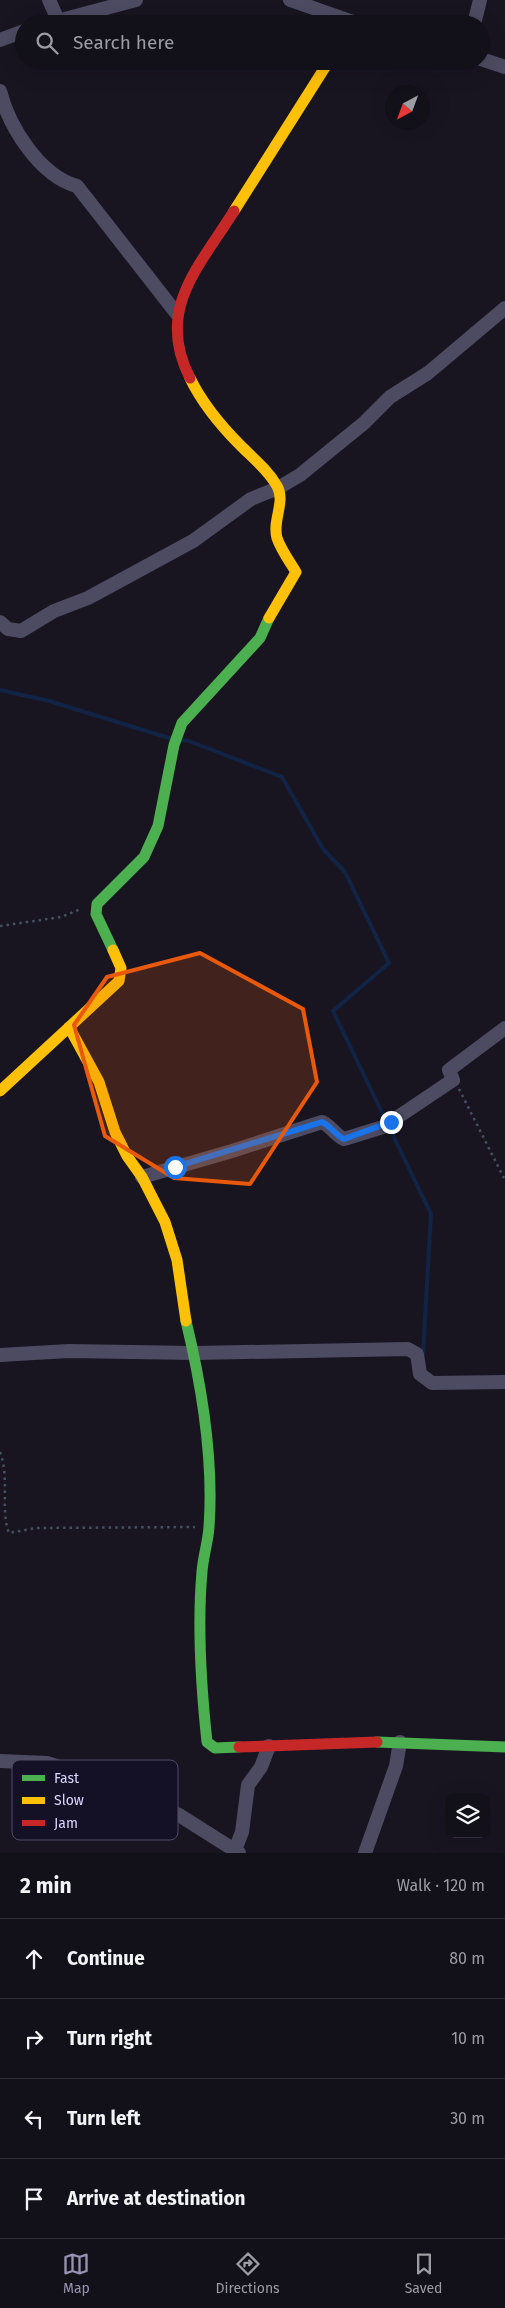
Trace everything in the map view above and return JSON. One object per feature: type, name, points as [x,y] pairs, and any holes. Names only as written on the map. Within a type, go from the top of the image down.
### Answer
[{"type":"street","points":[[49,0],[51,15]]},
{"type":"street","points":[[79,15],[136,0]]},
{"type":"street","points":[[290,0],[330,15]]},
{"type":"street","points":[[476,15],[480,0]]},
{"type":"street","points":[[0,40],[15,34]]},
{"type":"street","points":[[490,63],[505,67]]},
{"type":"street","points":[[0,1091],[119,981],[121,968],[96,914],[97,904],[144,857],[158,826],[174,745],[182,724],[260,638],[274,608],[296,572],[277,538],[276,517],[281,498],[278,488],[272,478],[232,437],[198,395],[183,365],[176,336],[177,314],[186,288],[323,70]]},
{"type":"street","points":[[0,92],[23,142],[36,160],[63,182],[77,186],[177,314]]},
{"type":"street","points":[[0,622],[8,629],[21,631],[54,611],[88,598],[194,541],[251,499],[278,488],[300,475],[364,423],[390,397],[428,373],[505,308]]},
{"type":"street","points":[[69,1027],[99,1082],[115,1132],[127,1156],[142,1177],[165,1222],[177,1260],[182,1304],[194,1353],[208,1450],[209,1527],[202,1572],[201,1616],[202,1698],[206,1742],[215,1748],[400,1742],[505,1747]]},
{"type":"street","points":[[142,1177],[232,1152],[322,1122],[328,1125],[336,1135],[344,1139],[363,1134],[391,1122],[453,1080],[449,1070],[505,1028]]},
{"type":"street","points":[[0,1355],[69,1351],[194,1353],[408,1349],[417,1354],[420,1374],[432,1383],[505,1382]]},
{"type":"street","points":[[365,1853],[396,1766],[400,1742]]},
{"type":"street","points":[[178,1815],[237,1852],[242,1832],[248,1786],[261,1767],[269,1746]]},
{"type":"path","points":[[0,926],[61,917],[97,904]]},
{"type":"path","points":[[453,1080],[470,1107],[505,1180]]},
{"type":"path","points":[[0,1452],[4,1462],[4,1523],[9,1533],[36,1528],[209,1527]]},
{"type":"highlighted area","points":[[200,953],[303,1009],[317,1082],[250,1184],[174,1178],[105,1136],[74,1025],[107,977]]},
{"type":"waterway","points":[[0,690],[49,701],[169,738]]},
{"type":"waterway","points":[[181,740],[189,741],[282,777],[323,849],[345,872],[389,963],[333,1011],[431,1214],[423,1354]]},
{"type":"traffic: fast","points":[[113,950],[96,914],[97,904],[144,857],[158,826],[174,745],[182,723],[260,638],[269,618]]},
{"type":"traffic: fast","points":[[186,1321],[202,1397],[210,1475],[209,1527],[203,1566],[200,1614],[201,1678],[207,1742],[215,1748],[239,1747]]},
{"type":"traffic: fast","points":[[377,1742],[505,1747]]},
{"type":"traffic: slow","points":[[234,211],[323,70]]},
{"type":"traffic: slow","points":[[190,378],[212,414],[265,469],[279,492],[280,505],[276,525],[277,538],[296,572],[269,618]]},
{"type":"traffic: slow","points":[[0,1091],[119,981],[121,968],[113,950]]},
{"type":"traffic: slow","points":[[69,1027],[99,1082],[115,1132],[127,1156],[142,1177],[165,1222],[177,1260],[186,1321]]},
{"type":"traffic: jam","points":[[190,378],[180,354],[177,331],[179,310],[195,271],[234,211]]},
{"type":"traffic: jam","points":[[239,1747],[377,1742]]},
{"type":"route","points":[[175,1167],[232,1152],[322,1122],[328,1125],[336,1135],[344,1139],[363,1134],[391,1122]]}]
